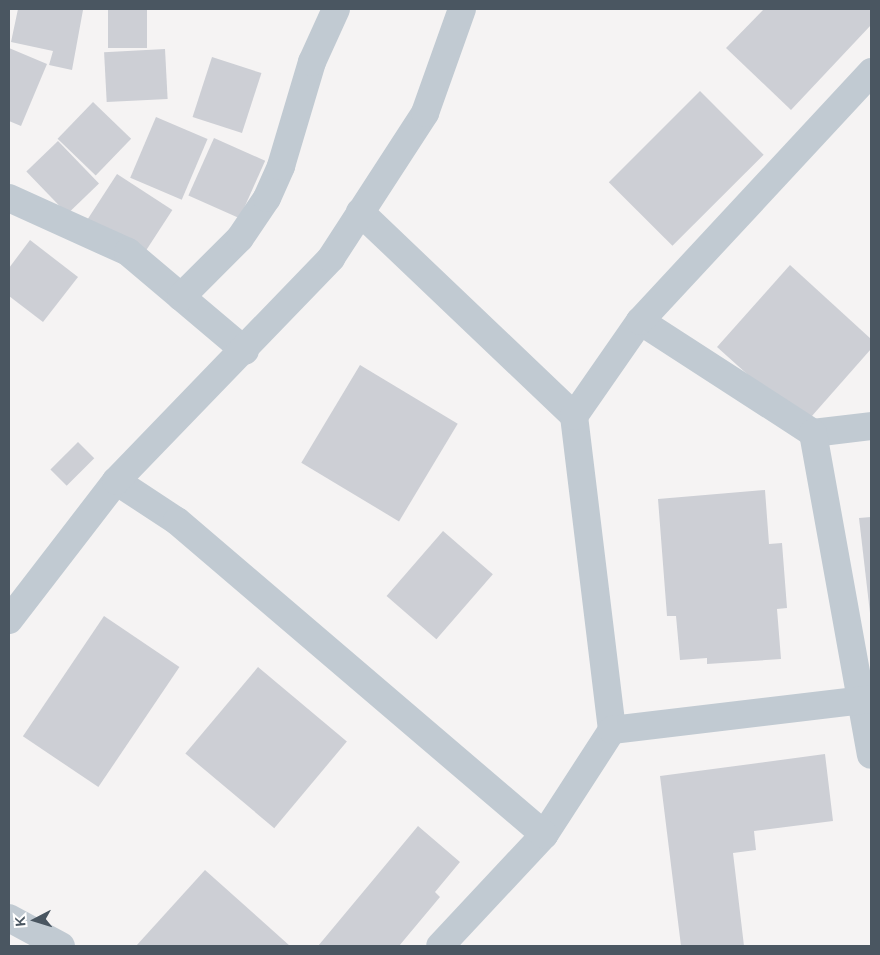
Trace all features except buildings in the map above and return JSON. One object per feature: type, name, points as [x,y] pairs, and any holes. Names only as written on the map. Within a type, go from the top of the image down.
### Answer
[{"type":"street","points":[[181,297],[240,238],[267,198],[281,166],[312,62],[336,9]]},
{"type":"street","points":[[9,620],[116,481],[244,351],[331,258],[425,113],[462,9]]},
{"type":"street","points":[[574,416],[640,320],[871,72]]},
{"type":"street","points":[[9,198],[128,252],[244,351]]},
{"type":"street","points":[[360,212],[574,416],[612,730],[544,835],[440,946]]},
{"type":"street","points":[[640,320],[813,432],[871,426]]},
{"type":"street","points":[[813,432],[867,700],[871,755]]},
{"type":"street","points":[[116,481],[177,521],[408,715],[544,835]]},
{"type":"street","points":[[612,730],[867,700]]},
{"type":"street","points":[[9,918],[61,946]]}]
